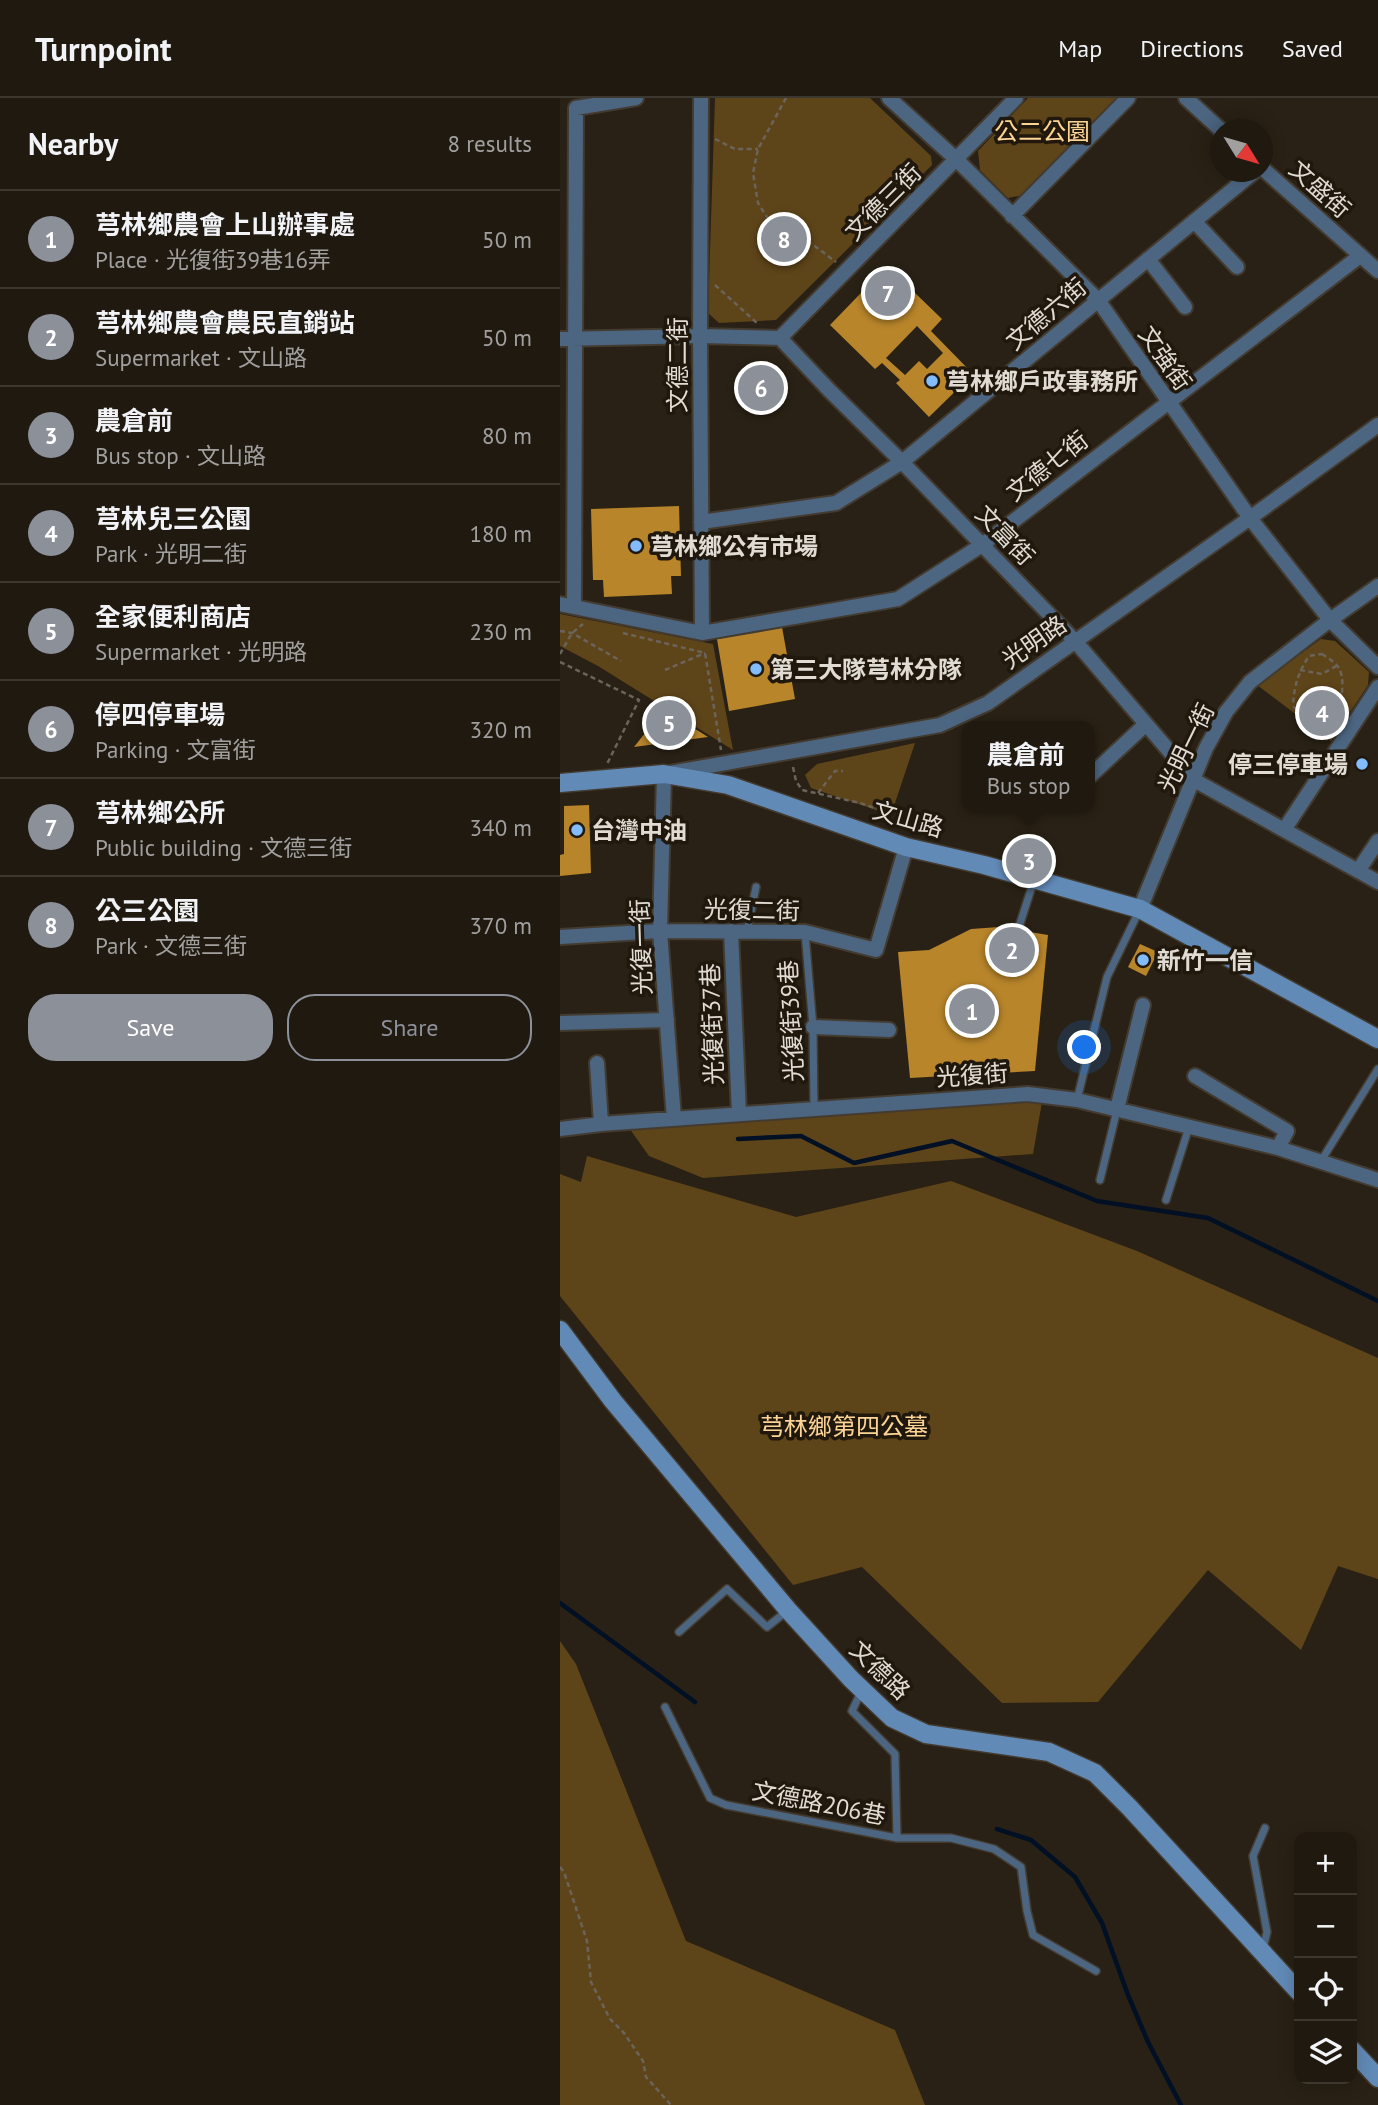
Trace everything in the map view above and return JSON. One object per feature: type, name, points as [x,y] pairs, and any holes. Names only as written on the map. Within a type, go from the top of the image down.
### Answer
[{"type":"main road","name":"文山路","points":[[560,783],[664,774],[729,785],[906,846],[1140,909],[1378,1039]]},
{"type":"main road","name":"文德路","points":[[560,1330],[613,1401],[788,1610],[892,1718],[926,1734],[1049,1752],[1095,1773],[1294,1986]]},
{"type":"main road","points":[[1357,2055],[1378,2078]]},
{"type":"street","points":[[567,605],[567,339],[576,108],[636,98]]},
{"type":"street","name":"文德二街","points":[[701,98],[702,632]]},
{"type":"street","name":"文強街","points":[[889,98],[957,160],[1098,300],[1251,518],[1330,620],[1378,667]]},
{"type":"street","name":"文德三街","points":[[780,338],[1017,98]]},
{"type":"street","points":[[1012,216],[1128,98]]},
{"type":"street","points":[[1186,98],[1210,120]]},
{"type":"street","name":"文盛街","points":[[1273,178],[1378,271]]},
{"type":"street","name":"文德六街","points":[[701,523],[836,503],[902,462],[1242,182]]},
{"type":"street","points":[[1194,221],[1237,267]]},
{"type":"street","name":"文德七街","points":[[567,605],[702,632],[898,599],[982,545],[1360,256]]},
{"type":"street","points":[[1148,259],[1185,307]]},
{"type":"street","points":[[567,339],[700,336],[780,338]]},
{"type":"street","name":"文富街","points":[[780,338],[1075,641],[1194,780],[1378,882]]},
{"type":"street","name":"光明路","points":[[664,774],[940,724],[988,703],[1378,425]]},
{"type":"street","name":"光明一街","points":[[1140,909],[1206,748],[1226,712],[1250,682],[1378,586]]},
{"type":"street","points":[[1284,830],[1378,687]]},
{"type":"street","points":[[1095,771],[1146,724]]},
{"type":"street","name":"光復一街","points":[[664,774],[660,931],[674,1119]]},
{"type":"street","points":[[1358,871],[1378,841]]},
{"type":"street","name":"光復二街","points":[[560,937],[660,931],[805,932],[876,950],[906,846]]},
{"type":"street","name":"光復街37巷","points":[[731,931],[739,1114]]},
{"type":"street","points":[[1117,1109],[1143,1004]]},
{"type":"street","points":[[560,1023],[667,1020]]},
{"type":"street","points":[[813,1027],[889,1030]]},
{"type":"street","points":[[597,1063],[601,1124]]},
{"type":"street","points":[[1195,1076],[1287,1131],[1278,1148]]},
{"type":"street","name":"光復街","points":[[560,1129],[1028,1094],[1077,1100],[1189,1126],[1278,1148],[1378,1180]]},
{"type":"lane","points":[[1018,930],[1034,879]]},
{"type":"lane","points":[[747,931],[756,887]]},
{"type":"lane","points":[[1077,1100],[1107,976],[1140,909]]},
{"type":"lane","name":"光復街39巷","points":[[805,932],[813,1027],[814,1109]]},
{"type":"lane","points":[[1321,1162],[1378,1069]]},
{"type":"lane","points":[[1100,1180],[1117,1109]]},
{"type":"lane","points":[[1166,1200],[1189,1126]]},
{"type":"lane","points":[[680,1632],[727,1589],[767,1627],[788,1610]]},
{"type":"lane","name":"文德路206巷","points":[[665,1707],[710,1798],[726,1805],[897,1838],[895,1754],[852,1711],[863,1690]]},
{"type":"lane","points":[[1263,1952],[1267,1932],[1253,1856],[1265,1828]]},
{"type":"lane","points":[[897,1838],[950,1838],[994,1849],[1021,1867],[1033,1935],[1096,1971]]},
{"type":"path","points":[[786,98],[758,149],[753,173],[758,203],[772,225],[795,240],[813,244],[846,271]]},
{"type":"path","points":[[701,133],[735,149],[758,149]]},
{"type":"path","points":[[707,279],[759,324]]},
{"type":"path","points":[[560,654],[572,633],[582,624],[594,626]]},
{"type":"path","points":[[560,632],[572,633],[621,662]]},
{"type":"path","points":[[619,632],[705,653]]},
{"type":"path","points":[[665,670],[705,653]]},
{"type":"path","points":[[705,653],[723,763]]},
{"type":"path","points":[[1322,654],[1338,665],[1343,678],[1342,700],[1332,718],[1323,725],[1314,725],[1293,706],[1294,688],[1300,670],[1309,656],[1322,654]]},
{"type":"path","points":[[560,662],[639,700],[599,779]]},
{"type":"path","points":[[1300,670],[1322,674],[1338,665]]},
{"type":"path","points":[[790,752],[796,781],[802,790],[889,813]]},
{"type":"path","points":[[817,793],[835,771],[843,771]]},
{"type":"path","points":[[560,1867],[587,1941],[591,1982],[610,2019],[624,2033],[643,2061],[646,2077],[671,2105]]},
{"type":"green space","points":[[715,98],[870,98],[931,156],[932,165],[776,320],[719,323],[708,313]]},
{"type":"green space","name":"公二公園","points":[[1028,98],[1120,98],[1023,195],[1008,198],[980,170],[978,151]]},
{"type":"green space","points":[[560,614],[713,644],[733,750],[598,666],[560,646]]},
{"type":"green space","points":[[1321,639],[1335,641],[1369,672],[1368,685],[1331,741],[1257,685]]},
{"type":"green space","points":[[915,743],[891,815],[811,788],[805,775],[817,764]]},
{"type":"green space","points":[[1022,1098],[1042,1102],[1033,1154],[703,1178],[649,1156],[627,1125]]},
{"type":"green space","name":"芎林鄉第四公墓","points":[[587,1156],[796,1217],[951,1181],[1137,1251],[1378,1358],[1378,1579],[1338,1566],[1301,1650],[1208,1570],[1098,1702],[1002,1703],[862,1567],[793,1585],[560,1296],[560,1174],[581,1182]]},
{"type":"green space","points":[[560,1641],[576,1664],[686,1941],[895,2030],[925,2105],[560,2105]]},
{"type":"building","points":[[887,266],[942,319],[931,331],[973,374],[929,417],[896,383],[900,380],[882,363],[875,369],[830,325]],"holes":[[[917,326],[943,353],[927,369],[919,361],[905,375],[886,358]]]},
{"type":"building","name":"芎林鄉公有市場","points":[[679,506],[681,576],[671,576],[672,594],[604,597],[603,580],[593,580],[591,509]]},
{"type":"building","name":"第三大隊芎林分隊","points":[[782,627],[795,699],[729,711],[717,639]]},
{"type":"building","points":[[664,709],[708,737],[634,747]]},
{"type":"building","name":"台灣中油","points":[[589,805],[591,873],[560,876],[560,855],[564,854],[564,806]]},
{"type":"building","points":[[999,927],[1048,935],[1035,1071],[910,1078],[898,952],[929,950],[971,929]]},
{"type":"building","name":"新竹一信","points":[[1140,944],[1158,952],[1146,976],[1128,967]]},
{"type":"waterway","points":[[738,1139],[801,1136],[854,1163],[952,1141],[1097,1201],[1208,1218],[1378,1301]]},
{"type":"waterway","points":[[560,1603],[695,1702]]},
{"type":"waterway","points":[[997,1829],[1031,1840],[1075,1877],[1102,1923],[1148,2042],[1181,2105]]},
{"type":"place","name":"公三公園","points":[[784,239]]},
{"type":"place","name":"芎林鄉公所","points":[[888,293]]},
{"type":"place","name":"芎林鄉戶政事務所","points":[[932,381]]},
{"type":"place","name":"停四停車場","points":[[761,388]]},
{"type":"place","name":"芎林鄉公有市場","points":[[636,546]]},
{"type":"place","name":"第三大隊芎林分隊","points":[[756,669]]},
{"type":"place","name":"芎林兒三公園","points":[[1322,713]]},
{"type":"place","name":"全家便利商店","points":[[669,723]]},
{"type":"place","name":"停三停車場","points":[[1362,764]]},
{"type":"place","name":"台灣中油","points":[[577,830]]},
{"type":"place","name":"農倉前","points":[[1029,861]]},
{"type":"place","name":"芎林鄉農會農民直銷站","points":[[1012,950]]},
{"type":"place","name":"新竹一信","points":[[1143,960]]},
{"type":"place","name":"芎林鄉農會上山辦事處","points":[[972,1011]]}]
